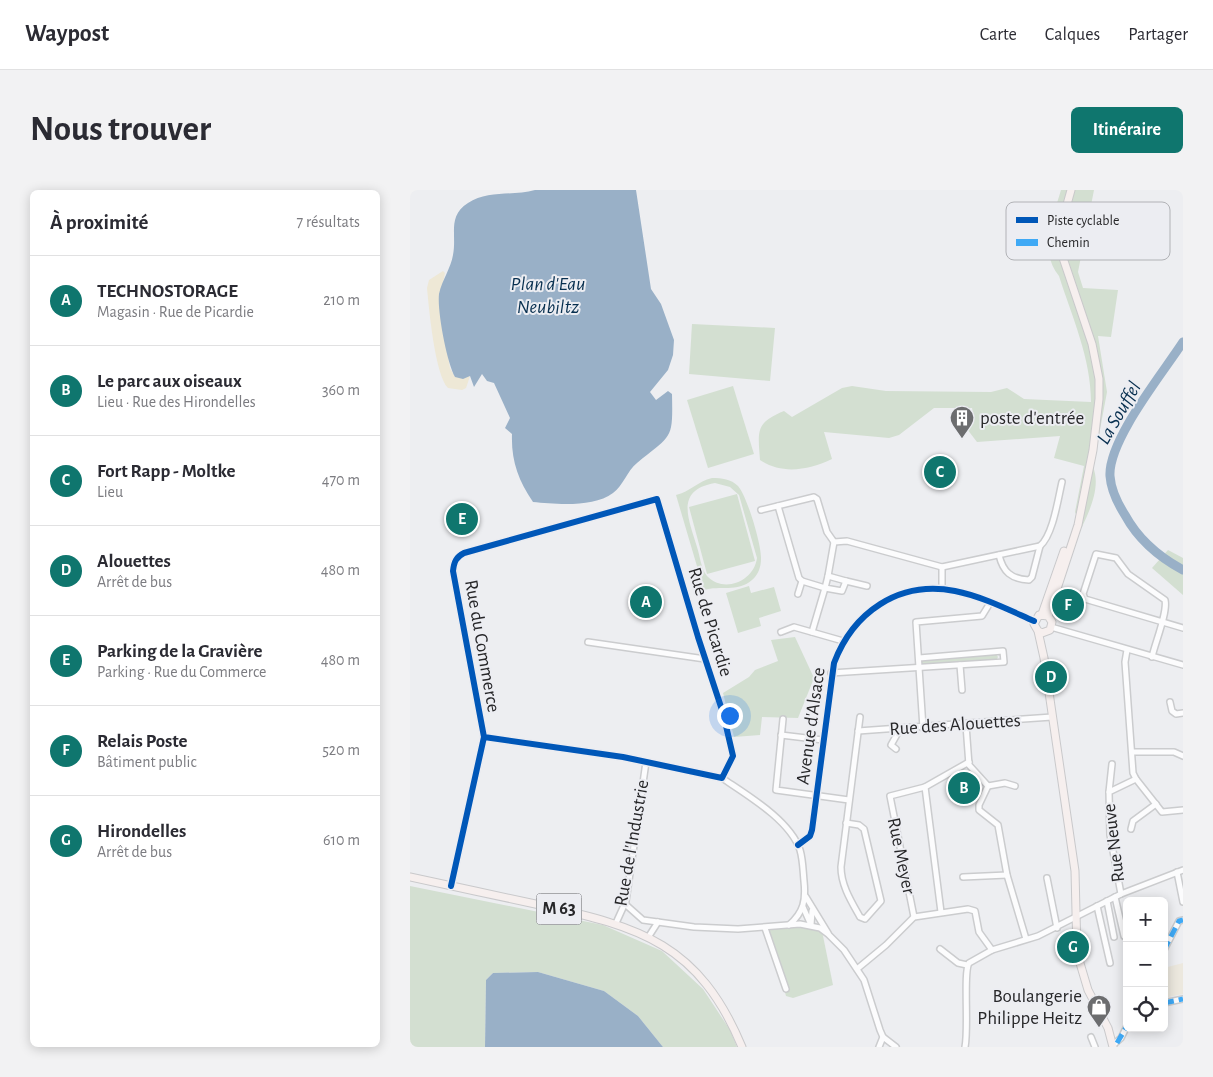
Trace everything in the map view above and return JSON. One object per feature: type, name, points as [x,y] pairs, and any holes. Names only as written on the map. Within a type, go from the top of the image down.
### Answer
[{"type":"main road","points":[[1067,202],[1071,190]]},
{"type":"main road","points":[[1064,260],[1092,344],[1099,386],[1094,441],[1081,507],[1045,615],[1034,620],[1034,626],[1038,631],[1044,658],[1076,871],[1076,941],[1088,990],[1108,1028],[1114,1045]]},
{"type":"main road","points":[[1044,658],[1051,620],[1045,615]]},
{"type":"main road","points":[[1038,631],[1049,630]]},
{"type":"main road","name":"M 63","points":[[410,877],[616,923],[649,936],[680,957],[700,978],[726,1012],[742,1047]]},
{"type":"street","points":[[999,555],[1002,569],[1006,572],[1029,580],[1032,577],[1040,546],[1045,541],[1049,531],[1062,482]]},
{"type":"street","points":[[761,510],[810,497],[816,498],[827,532],[834,542],[828,576],[812,632]]},
{"type":"street","name":"Rue de Picardie","points":[[657,498],[705,659],[723,712],[733,756],[722,778]]},
{"type":"street","name":"Rue du Commerce","points":[[451,886],[484,737],[453,571],[457,557],[464,553],[657,498]]},
{"type":"street","points":[[778,506],[798,576],[802,581],[840,591],[844,589],[846,581]]},
{"type":"street","points":[[834,542],[847,541],[942,567],[1040,546]]},
{"type":"street","points":[[1152,657],[1162,621],[1166,606],[1165,600],[1128,574],[1116,558],[1100,554],[1094,557],[1083,594],[1085,599],[1162,621],[1183,628]]},
{"type":"street","points":[[942,567],[942,589]]},
{"type":"street","points":[[828,576],[867,586]]},
{"type":"street","points":[[798,594],[802,581]]},
{"type":"street","name":"Avenue d'Alsace","points":[[798,845],[812,832],[831,673],[843,641],[859,620],[891,598],[914,590],[942,589],[966,594],[1034,620]]},
{"type":"street","points":[[923,728],[916,622],[982,616],[990,603]]},
{"type":"street","points":[[780,632],[794,627],[843,641]]},
{"type":"street","points":[[1049,630],[1183,665]]},
{"type":"street","points":[[588,642],[705,659]]},
{"type":"street","points":[[1127,650],[1125,662],[1136,779],[1156,804],[1167,813],[1183,810]]},
{"type":"street","points":[[831,673],[1004,662],[1003,651],[919,658]]},
{"type":"street","points":[[960,665],[962,690]]},
{"type":"street","points":[[1170,702],[1172,711],[1176,714],[1183,713]]},
{"type":"street","points":[[846,823],[859,825],[864,829],[881,901],[865,919],[860,917],[842,880],[841,866],[846,823],[860,717]]},
{"type":"street","name":"Rue des Alouettes","points":[[858,731],[966,725],[1052,717]]},
{"type":"street","points":[[783,719],[776,790],[849,800]]},
{"type":"street","points":[[966,725],[971,769],[988,786]]},
{"type":"street","points":[[896,749],[891,745],[900,729]]},
{"type":"street","points":[[781,735],[823,740]]},
{"type":"street","points":[[484,737],[646,762],[722,778],[743,792],[786,827],[798,845],[802,861],[806,897],[828,934],[857,969],[866,985],[883,1037],[896,1047]]},
{"type":"street","points":[[1132,752],[1174,752],[1183,756]]},
{"type":"street","name":"Rue de l'Industrie","points":[[616,923],[625,904],[646,762]]},
{"type":"street","points":[[941,912],[924,787],[969,762]]},
{"type":"street","name":"Rue Neuve","points":[[1112,764],[1108,792],[1110,835],[1123,929]]},
{"type":"street","name":"Rue Neuve","points":[[1108,792],[1136,779]]},
{"type":"street","points":[[988,786],[1006,783],[1015,786]]},
{"type":"street","points":[[988,786],[979,805],[979,810],[998,825],[1007,875],[1026,939]]},
{"type":"street","name":"Rue Meyer","points":[[914,916],[890,796],[924,787]]},
{"type":"street","points":[[1131,829],[1133,821],[1156,804]]},
{"type":"street","points":[[940,949],[958,963],[967,965],[992,950],[1057,928],[1076,916],[1107,901],[1180,871],[1183,902]]},
{"type":"street","points":[[963,876],[1007,875]]},
{"type":"street","points":[[1047,878],[1057,928]]},
{"type":"street","points":[[788,925],[796,919],[806,897]]},
{"type":"street","points":[[1107,901],[1114,937]]},
{"type":"street","points":[[625,904],[643,920],[738,929],[811,925],[828,934]]},
{"type":"street","points":[[1097,906],[1110,963]]},
{"type":"street","points":[[803,907],[811,925]]},
{"type":"street","points":[[811,925],[812,908]]},
{"type":"street","points":[[857,969],[886,945],[914,916],[968,908],[974,911],[979,932],[992,950]]},
{"type":"street","points":[[1168,942],[1179,921],[1183,920]]},
{"type":"street","points":[[649,936],[658,922]]},
{"type":"street","points":[[765,928],[786,989]]},
{"type":"street","points":[[965,1047],[968,1030],[965,975],[967,965]]},
{"type":"street","points":[[1168,1003],[1183,999]]},
{"type":"street","points":[[1114,1045],[1123,1032]]},
{"type":"street","points":[[879,1047],[883,1037]]},
{"type":"street","points":[[1091,1037],[1095,1047]]},
{"type":"shaded area","points":[[1183,963],[1183,994],[1168,997],[1168,967]]},
{"type":"green space","points":[[1061,190],[1094,190],[1092,202],[1057,202]]},
{"type":"green space","points":[[1051,260],[1080,260],[1078,272],[1083,288],[1118,290],[1111,337],[1098,336],[1107,392],[1093,467],[1096,482],[1095,490],[1091,506],[1082,527],[1075,512],[1084,466],[1054,458],[1060,436],[977,442],[967,429],[974,418],[972,408],[934,408],[899,435],[889,438],[824,432],[832,459],[814,466],[796,469],[777,468],[760,460],[759,435],[763,424],[784,411],[792,417],[842,388],[852,386],[886,391],[991,392],[1007,388],[1024,399],[1091,402],[1088,370],[1080,338],[1059,276]]},
{"type":"green space","points":[[692,324],[775,328],[770,381],[689,374]]},
{"type":"green space","points":[[733,386],[754,454],[708,468],[687,400]]},
{"type":"green space","points":[[712,478],[726,479],[738,486],[742,491],[753,521],[761,559],[754,578],[746,584],[734,588],[704,590],[676,495],[686,492]],"holes":[[[715,483],[730,487],[739,495],[757,558],[755,566],[744,579],[730,584],[722,584],[707,576],[703,570],[688,517],[688,508],[689,499],[694,492],[702,487]]]},
{"type":"green space","points":[[737,494],[755,561],[707,574],[689,507]]},
{"type":"green space","points":[[1168,550],[1183,558],[1183,595],[1152,568]]},
{"type":"green space","points":[[749,586],[751,593],[774,587],[781,611],[759,618],[761,626],[738,633],[726,593]]},
{"type":"green space","points":[[795,637],[814,678],[798,718],[762,717],[760,735],[734,737],[723,693],[749,677],[755,670],[778,661],[771,640]]},
{"type":"green space","points":[[996,654],[998,657],[996,661],[922,665],[921,663],[922,659]]},
{"type":"green space","points":[[410,886],[603,925],[662,951],[703,989],[730,1030],[737,1047],[663,1047],[638,1016],[604,991],[538,972],[493,973],[486,980],[485,1047],[410,1047]]},
{"type":"green space","points":[[789,926],[822,931],[833,985],[793,998],[786,996],[768,930]]},
{"type":"sand","points":[[443,271],[445,273],[439,303],[450,368],[455,377],[470,376],[466,388],[462,390],[448,388],[443,381],[433,341],[427,288],[429,280]]},
{"type":"water","name":"Plan d'Eau Neubiltz","points":[[535,190],[636,190],[651,289],[661,304],[674,340],[673,355],[668,370],[650,392],[656,400],[668,391],[672,394],[672,421],[668,435],[664,441],[630,470],[613,493],[605,498],[585,503],[533,502],[516,470],[512,434],[505,428],[510,418],[494,383],[487,381],[482,374],[474,387],[470,376],[463,379],[455,377],[449,361],[441,324],[439,294],[452,260],[455,220],[461,208],[484,196]]},
{"type":"water","points":[[538,972],[604,991],[638,1016],[663,1047],[485,1047],[486,980],[493,973]]},
{"type":"waterway","name":"La Souffel","points":[[1183,342],[1127,426],[1112,461],[1110,476],[1117,502],[1136,532],[1158,553],[1183,570]]},
{"type":"marked path","points":[[1168,942],[1179,921],[1183,920]]},
{"type":"marked path","points":[[1168,1002],[1183,999]]},
{"type":"marked path","points":[[1117,1043],[1123,1032]]},
{"type":"cycle path","points":[[451,886],[484,737],[453,571],[456,560],[464,553],[657,499],[723,713],[733,756],[722,778],[623,757],[484,737]]},
{"type":"cycle path","points":[[798,845],[810,836],[812,830],[834,663],[842,645],[866,615],[880,604],[897,596],[915,591],[934,589],[955,591],[975,596],[1034,621]]},
{"type":"place","name":"poste d'entrée","points":[[962,439]]},
{"type":"place","name":"Fort Rapp - Moltke","points":[[940,472]]},
{"type":"place","name":"Parking de la Gravière","points":[[462,519]]},
{"type":"place","name":"TECHNOSTORAGE","points":[[646,602]]},
{"type":"place","name":"Relais Poste","points":[[1068,605]]},
{"type":"place","name":"Alouettes","points":[[1051,677]]},
{"type":"place","name":"Le parc aux oiseaux","points":[[964,788]]},
{"type":"place","name":"Hirondelles","points":[[1073,947]]},
{"type":"place","name":"Boulangerie Philippe Heitz","points":[[1099,1028]]}]
